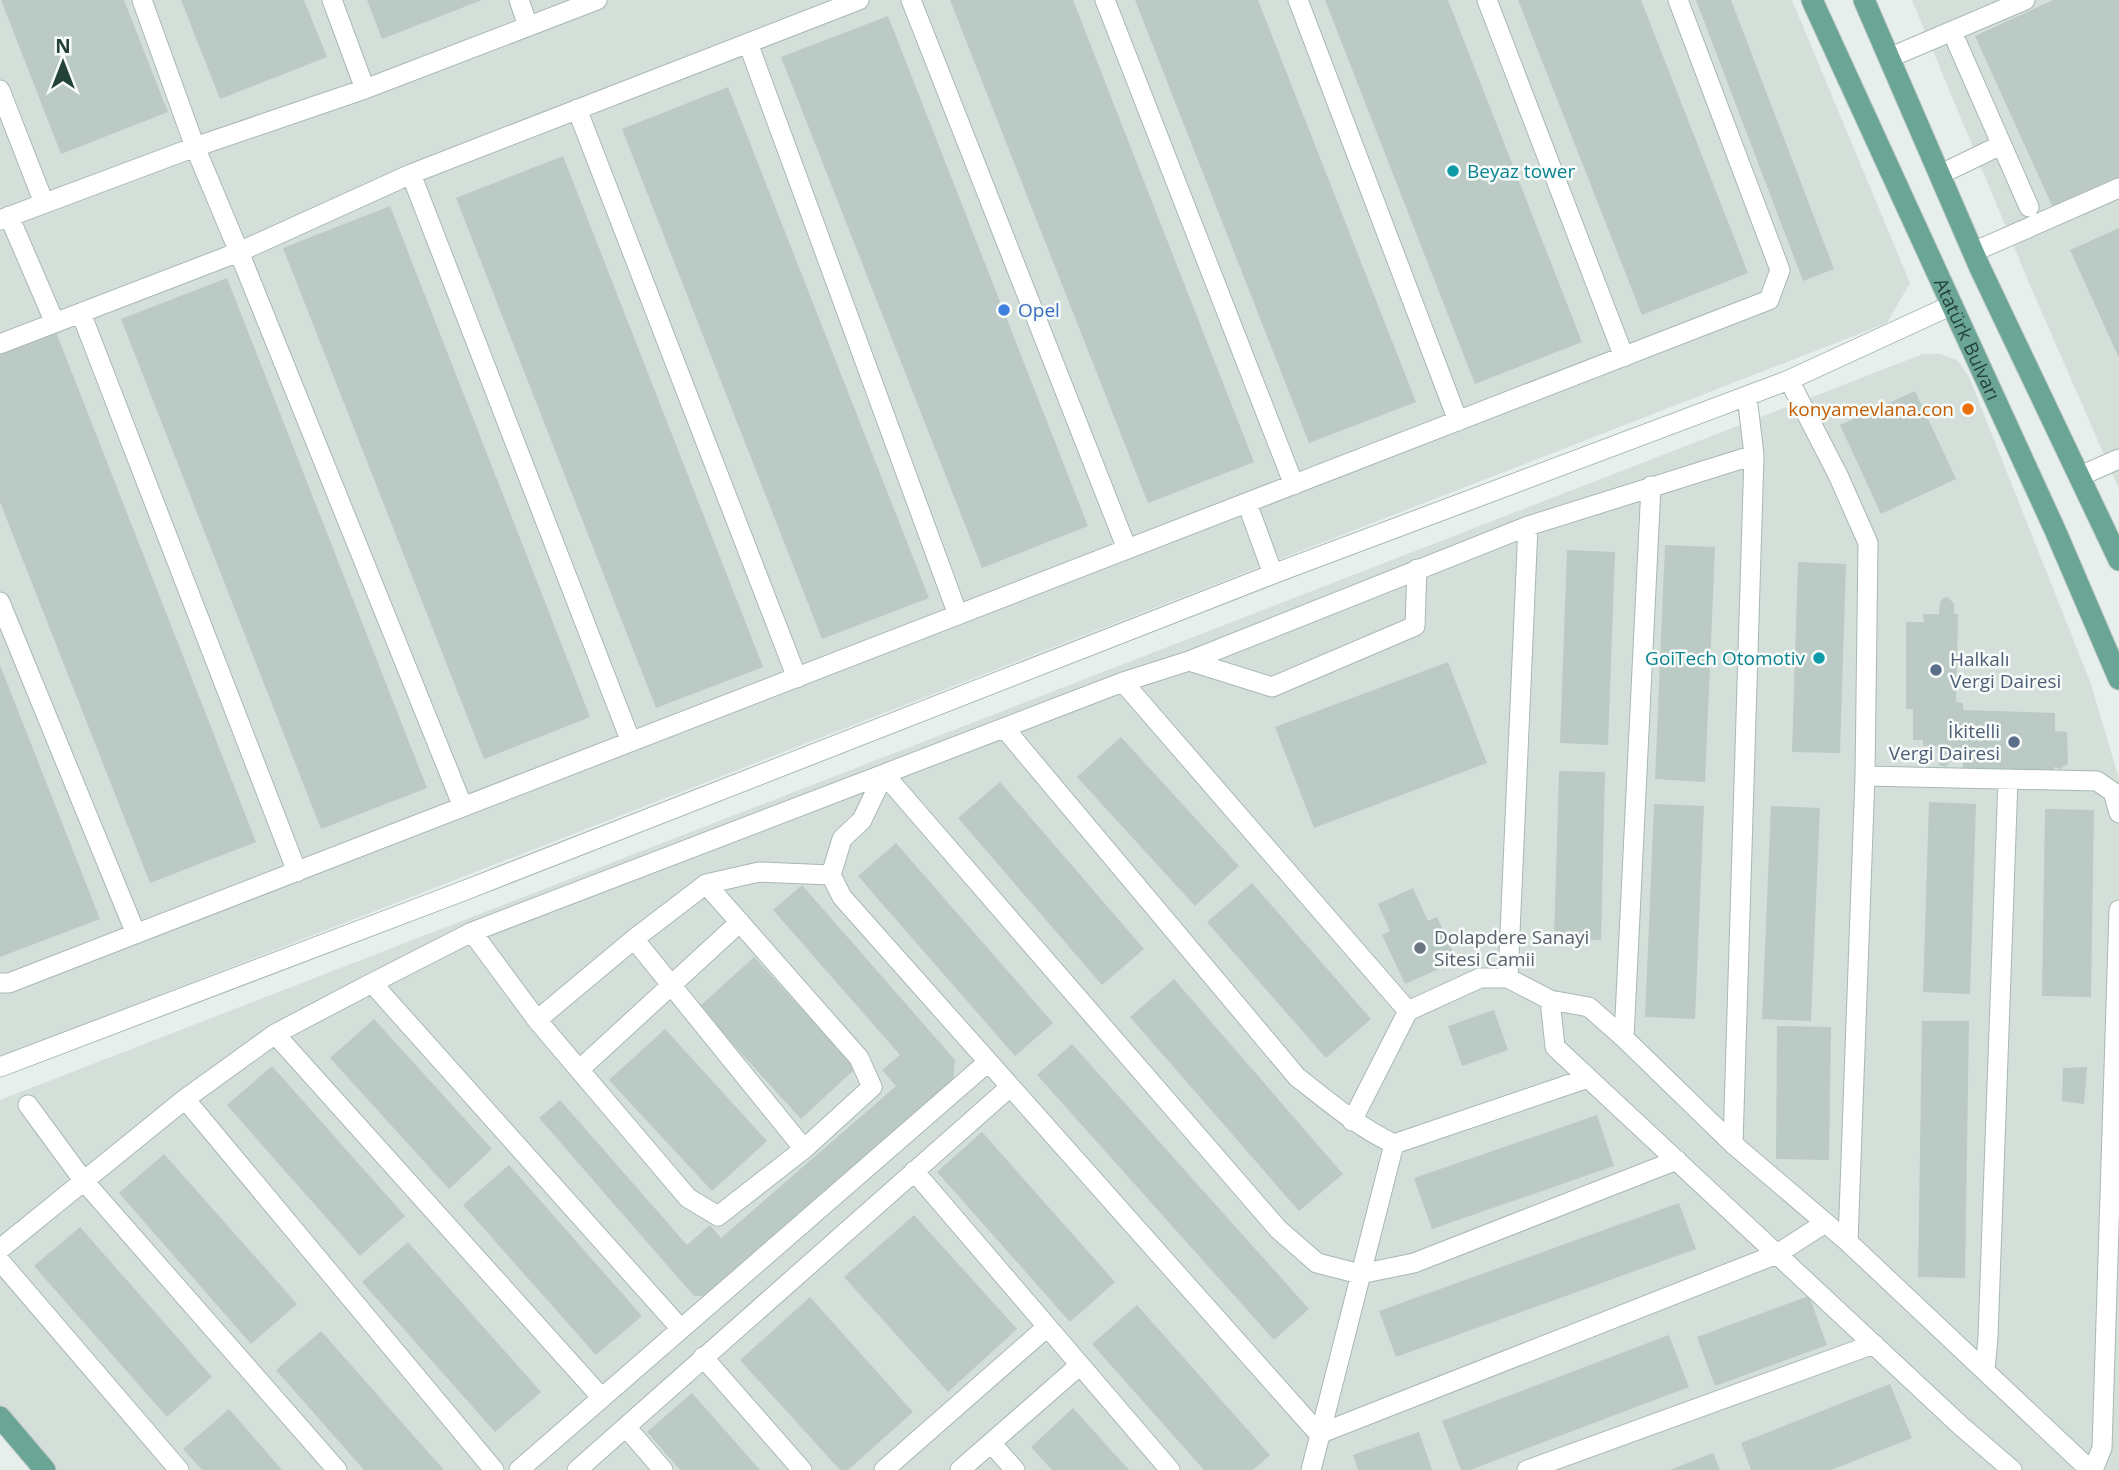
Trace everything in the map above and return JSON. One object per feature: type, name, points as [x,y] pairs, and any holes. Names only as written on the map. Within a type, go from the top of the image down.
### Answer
[{"type":"main road","name":"Atatürk Bulvarı","points":[[1812,0],[2056,530],[2119,679]]},
{"type":"main road","points":[[1864,0],[1891,57],[1973,252],[2119,559]]},
{"type":"main road","points":[[0,1417],[45,1470]]},
{"type":"street","points":[[142,0],[195,147],[463,807]]},
{"type":"street","points":[[332,0],[365,89]]},
{"type":"street","points":[[519,0],[528,26]]},
{"type":"street","points":[[55,323],[5,218],[195,147],[365,89],[597,0]]},
{"type":"street","points":[[1,340],[55,323],[239,252],[411,174],[859,0]]},
{"type":"street","points":[[912,0],[1127,549]]},
{"type":"street","points":[[1105,0],[1294,485]]},
{"type":"street","points":[[1298,0],[1458,421]]},
{"type":"street","points":[[1487,0],[1624,357]]},
{"type":"street","points":[[0,983],[9,983],[297,872],[1769,300],[1780,270],[1678,0]]},
{"type":"street","points":[[1891,57],[2025,0]]},
{"type":"street","points":[[748,43],[958,615]]},
{"type":"street","points":[[1957,43],[2029,207]]},
{"type":"street","points":[[0,90],[44,203]]},
{"type":"street","points":[[577,109],[797,678]]},
{"type":"street","points":[[1941,174],[2001,145]]},
{"type":"street","points":[[411,174],[631,742]]},
{"type":"street","points":[[1973,252],[2119,188]]},
{"type":"street","points":[[0,1068],[463,891],[1273,574],[1788,380],[1952,305]]},
{"type":"street","points":[[80,313],[297,872]]},
{"type":"street","points":[[1788,380],[1838,475],[1868,543],[1865,776],[1848,1242]]},
{"type":"street","points":[[1733,1144],[1754,455],[1747,396]]},
{"type":"street","points":[[0,1249],[185,1100],[275,1034],[472,932],[1123,682],[1189,661],[1528,526],[1754,455]]},
{"type":"street","points":[[2080,476],[2119,459]]},
{"type":"street","points":[[1624,1038],[1651,486]]},
{"type":"street","points":[[1247,503],[1273,574]]},
{"type":"street","points":[[1508,978],[1528,526]]},
{"type":"street","points":[[1189,661],[1272,687],[1415,626],[1417,569]]},
{"type":"street","points":[[0,602],[136,934]]},
{"type":"street","points":[[1123,682],[1408,1011]]},
{"type":"street","points":[[1005,729],[1297,1077],[1352,1121],[1395,1144],[1588,1078]]},
{"type":"street","points":[[884,774],[862,820],[842,839],[831,875],[842,897],[1319,1434]]},
{"type":"street","points":[[884,774],[1278,1229],[1317,1262],[1360,1274],[1414,1262],[1677,1160]]},
{"type":"street","points":[[1865,776],[2097,781],[2113,792],[2119,813]]},
{"type":"street","points":[[1985,1371],[1989,1337],[2008,779]]},
{"type":"street","points":[[537,1020],[634,939],[706,884],[759,872],[831,875]]},
{"type":"street","points":[[472,932],[537,1020],[688,1198],[718,1216],[804,1149],[872,1087],[859,1058],[706,884]]},
{"type":"street","points":[[1352,1121],[1408,1011],[1480,978],[1508,978],[1550,1000],[1589,1007],[1733,1144],[1848,1242],[2092,1470],[2102,1448],[2119,910]]},
{"type":"street","points":[[579,1070],[740,922]]},
{"type":"street","points":[[634,939],[804,1149]]},
{"type":"street","points":[[372,982],[681,1329]]},
{"type":"street","points":[[1550,1000],[1555,1047],[2008,1467]]},
{"type":"street","points":[[275,1034],[602,1398]]},
{"type":"street","points":[[519,1470],[988,1062]]},
{"type":"street","points":[[577,1470],[1010,1087]]},
{"type":"street","points":[[185,1100],[494,1470]]},
{"type":"street","points":[[28,1105],[83,1181],[337,1470]]},
{"type":"street","points":[[1309,1469],[1395,1144]]},
{"type":"street","points":[[914,1171],[1170,1470]]},
{"type":"street","points":[[1319,1434],[1777,1254],[1825,1223]]},
{"type":"street","points":[[0,1261],[180,1470]]},
{"type":"street","points":[[884,1470],[1047,1327]]},
{"type":"street","points":[[1527,1470],[1874,1344]]},
{"type":"street","points":[[703,1357],[802,1470]]},
{"type":"street","points":[[960,1470],[1080,1365]]},
{"type":"street","points":[[627,1428],[663,1470]]},
{"type":"street","points":[[991,1443],[1015,1470]]},
{"type":"street","points":[[1985,1470],[2008,1467]]},
{"type":"shaded area","points":[[0,0],[1792,0],[1910,283],[1887,323],[0,1057]]},
{"type":"shaded area","points":[[1912,0],[2119,0],[2119,489],[2029,283]]},
{"type":"shaded area","points":[[1923,354],[1940,354],[1957,360],[1969,377],[2091,684],[2119,779],[2119,1470],[56,1470],[0,1406],[0,1100]]},
{"type":"building","points":[[1,0],[124,0],[168,112],[61,154]]},
{"type":"building","points":[[181,0],[304,0],[327,57],[220,99]]},
{"type":"building","points":[[367,0],[482,0],[382,39]]},
{"type":"building","points":[[950,0],[1073,0],[1254,462],[1148,503]]},
{"type":"building","points":[[1135,0],[1258,0],[1416,402],[1309,443]]},
{"type":"building","name":"Beyaz tower","points":[[1325,0],[1448,0],[1582,342],[1475,384]]},
{"type":"building","points":[[1518,0],[1641,0],[1748,273],[1642,315]]},
{"type":"building","points":[[1696,0],[1731,0],[1834,269],[1803,281]]},
{"type":"building","points":[[2053,0],[2119,0],[2119,185],[2056,214],[1975,36]]},
{"type":"building","points":[[888,16],[1088,526],[982,568],[781,57]]},
{"type":"building","points":[[728,87],[929,598],[822,639],[622,129]]},
{"type":"building","points":[[563,156],[763,667],[656,708],[456,198]]},
{"type":"building","points":[[390,206],[590,717],[484,759],[283,248]]},
{"type":"building","points":[[2119,228],[2119,358],[2070,250]]},
{"type":"building","points":[[227,278],[427,788],[321,829],[121,319]]},
{"type":"building","points":[[56,332],[256,842],[150,883],[0,502],[0,353]]},
{"type":"building","points":[[1915,391],[1956,479],[1881,514],[1840,425]]},
{"type":"building","points":[[1665,545],[1715,547],[1705,782],[1655,779]]},
{"type":"building","points":[[1567,550],[1615,552],[1608,745],[1560,743]]},
{"type":"building","name":"GoiTech Otomotiv","points":[[1798,562],[1846,564],[1840,753],[1792,752]]},
{"type":"building","points":[[1948,597],[1954,604],[1954,614],[1958,614],[1956,702],[1963,703],[1963,710],[2055,713],[2055,731],[2067,732],[2068,764],[2060,769],[2054,767],[2054,775],[1963,771],[1963,754],[1951,754],[1946,767],[1939,765],[1937,746],[1923,746],[1923,740],[1913,740],[1913,709],[1906,709],[1906,622],[1924,622],[1923,614],[1939,614],[1940,602]]},
{"type":"building","points":[[1448,662],[1487,763],[1314,828],[1275,727]]},
{"type":"building","points":[[0,665],[100,919],[0,957]]},
{"type":"building","points":[[1121,737],[1239,866],[1195,906],[1077,777]]},
{"type":"building","points":[[1559,771],[1605,772],[1601,940],[1554,939]]},
{"type":"building","points":[[1000,782],[1144,949],[1102,985],[958,818]]},
{"type":"building","points":[[1929,802],[1976,804],[1970,994],[1923,992]]},
{"type":"building","points":[[1654,804],[1704,806],[1695,1019],[1645,1017]]},
{"type":"building","points":[[1771,806],[1820,808],[1811,1021],[1762,1019]]},
{"type":"building","points":[[2045,809],[2094,810],[2091,997],[2042,996]]},
{"type":"building","points":[[896,843],[1053,1023],[1015,1056],[858,876]]},
{"type":"building","points":[[1252,883],[1371,1019],[1326,1058],[1207,922]]},
{"type":"building","points":[[802,885],[955,1060],[953,1086],[711,1296],[694,1296],[539,1118],[560,1100],[687,1245],[710,1225],[721,1238],[896,1086],[882,1070],[900,1055],[773,910]]},
{"type":"building","name":"Dolapdere Sanayi Sitesi Camii","points":[[1413,888],[1428,921],[1437,917],[1457,961],[1405,984],[1382,935],[1390,931],[1378,904]]},
{"type":"building","points":[[754,957],[856,1068],[801,1119],[699,1007]]},
{"type":"building","points":[[1174,979],[1343,1174],[1299,1211],[1130,1017]]},
{"type":"building","points":[[1494,1010],[1508,1050],[1462,1066],[1448,1026]]},
{"type":"building","points":[[374,1019],[492,1149],[449,1189],[330,1058]]},
{"type":"building","points":[[1922,1021],[1969,1021],[1965,1278],[1918,1277]]},
{"type":"building","points":[[1777,1026],[1831,1027],[1829,1160],[1776,1159]]},
{"type":"building","points":[[665,1029],[767,1141],[712,1191],[609,1080]]},
{"type":"building","points":[[1072,1044],[1309,1309],[1274,1340],[1037,1075]]},
{"type":"building","points":[[272,1066],[405,1216],[360,1256],[227,1105]]},
{"type":"building","points":[[2087,1067],[2084,1104],[2062,1101],[2063,1068]]},
{"type":"building","points":[[1597,1115],[1614,1166],[1432,1229],[1414,1178]]},
{"type":"building","points":[[982,1132],[1115,1282],[1070,1322],[937,1172]]},
{"type":"building","points":[[164,1154],[297,1304],[251,1344],[119,1193]]},
{"type":"building","points":[[509,1165],[642,1316],[596,1355],[463,1205]]},
{"type":"building","points":[[1679,1203],[1696,1249],[1396,1357],[1379,1311]]},
{"type":"building","points":[[914,1215],[1017,1329],[948,1392],[844,1277]]},
{"type":"building","points":[[80,1227],[212,1377],[167,1417],[34,1266]]},
{"type":"building","points":[[408,1242],[541,1392],[495,1432],[362,1282]]},
{"type":"building","points":[[1809,1296],[1827,1345],[1715,1386],[1697,1337]]},
{"type":"building","points":[[810,1297],[913,1412],[848,1470],[840,1470],[740,1360]]},
{"type":"building","points":[[1137,1305],[1270,1455],[1253,1470],[1204,1470],[1092,1344]]},
{"type":"building","points":[[321,1331],[444,1470],[364,1470],[276,1370]]},
{"type":"building","points":[[1669,1335],[1689,1387],[1470,1470],[1461,1470],[1442,1421]]},
{"type":"building","points":[[1890,1384],[1912,1438],[1831,1470],[1751,1470],[1741,1443]]},
{"type":"building","points":[[692,1393],[760,1470],[680,1470],[647,1432]]},
{"type":"building","points":[[1073,1408],[1129,1470],[1052,1470],[1031,1447]]},
{"type":"building","points":[[229,1409],[282,1470],[202,1470],[183,1449]]},
{"type":"building","points":[[1419,1432],[1432,1470],[1358,1470],[1353,1455]]},
{"type":"building","points":[[1713,1453],[1720,1470],[1670,1470]]},
{"type":"place","name":"Beyaz tower","points":[[1453,171]]},
{"type":"place","name":"Opel","points":[[1004,310]]},
{"type":"place","name":"konyamevlana.con","points":[[1968,409]]},
{"type":"place","name":"GoiTech Otomotiv","points":[[1819,658]]},
{"type":"place","name":"Halkalı Vergi Dairesi","points":[[1936,670]]},
{"type":"place","name":"İkitelli Vergi Dairesi","points":[[2014,742]]},
{"type":"place","name":"Dolapdere Sanayi Sitesi Camii","points":[[1420,948]]}]
